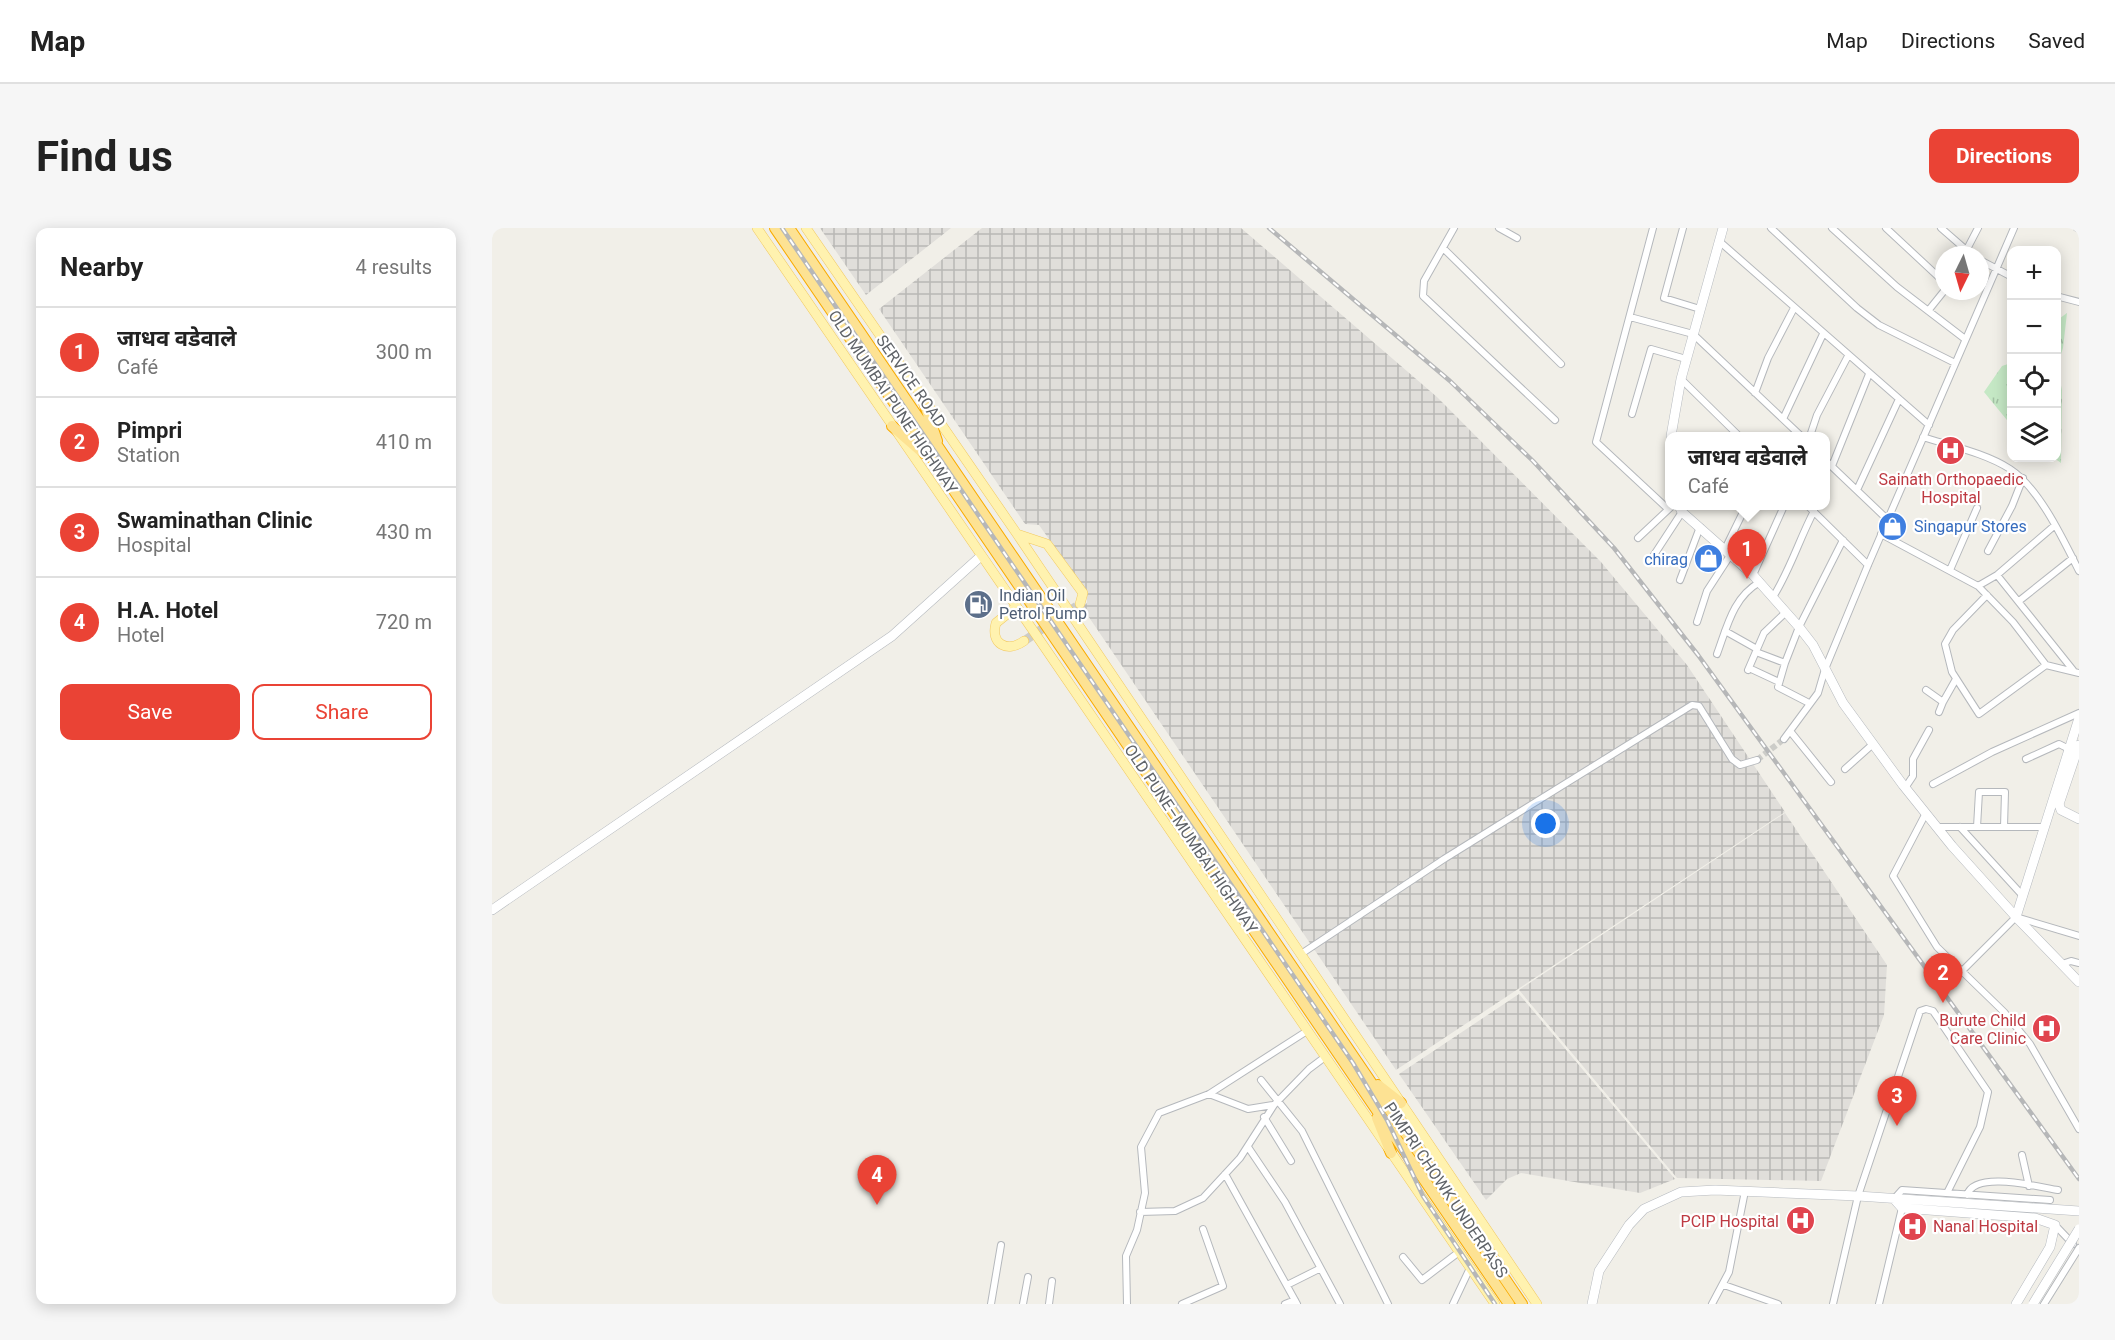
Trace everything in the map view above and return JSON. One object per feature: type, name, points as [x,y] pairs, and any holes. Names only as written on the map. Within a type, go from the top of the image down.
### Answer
[{"type":"highway","name":"OLD MUMBAI PUNE HIGHWAY","points":[[775,228],[937,457],[1022,571]]},
{"type":"highway","name":"OLD MUMBAI PUNE HIGHWAY","points":[[789,228],[937,457],[1011,577]]},
{"type":"highway","points":[[923,399],[937,457]]},
{"type":"highway","points":[[892,426],[937,457]]},
{"type":"highway","name":"OLD PUNE–MUMBAI HIGHWAY","points":[[1022,571],[1369,1077]]},
{"type":"highway","name":"OLD PUNE–MUMBAI HIGHWAY","points":[[1011,577],[1370,1101]]},
{"type":"highway","points":[[1369,1077],[1401,1103]]},
{"type":"highway","name":"PIMPRI CHOWK UNDERPASS","points":[[1369,1077],[1522,1304]]},
{"type":"highway","points":[[1370,1101],[1391,1153]]},
{"type":"highway","name":"PIMPRI CHOWK UNDERPASS","points":[[1370,1101],[1509,1304]]},
{"type":"main road","points":[[757,228],[1495,1304]]},
{"type":"main road","name":"SERVICE ROAD","points":[[806,228],[1017,534],[1537,1304]]},
{"type":"main road","points":[[1017,534],[1047,544],[1083,593],[1080,604]]},
{"type":"main road","points":[[1016,608],[996,623],[994,635],[1000,645],[1005,647],[1011,648],[1024,640]]},
{"type":"street","points":[[1454,228],[1422,286],[1425,301],[1555,420]]},
{"type":"street","points":[[1499,228],[1517,238]]},
{"type":"street","points":[[1653,228],[1596,442],[1665,503]]},
{"type":"street","points":[[1683,228],[1664,298],[1700,309]]},
{"type":"street","points":[[1672,432],[1686,359],[1723,228]]},
{"type":"street","points":[[1771,228],[1857,308],[1879,325],[1955,363]]},
{"type":"street","points":[[1832,228],[1897,287],[1965,339]]},
{"type":"street","points":[[1886,228],[1912,249],[1935,273]]},
{"type":"street","points":[[1941,228],[1961,246]]},
{"type":"street","points":[[1972,246],[1978,228]]},
{"type":"street","points":[[1784,739],[1818,693],[1825,669],[1881,534],[2014,228]]},
{"type":"street","points":[[1719,241],[1929,425]]},
{"type":"street","points":[[1444,249],[1561,364]]},
{"type":"street","points":[[1989,265],[2007,274]]},
{"type":"street","points":[[2061,297],[2079,302]]},
{"type":"street","points":[[1928,311],[1937,300]]},
{"type":"street","points":[[1755,393],[1768,358],[1794,308]]},
{"type":"street","points":[[1630,317],[1693,334],[1797,432]]},
{"type":"street","points":[[1783,419],[1823,334]]},
{"type":"street","points":[[1632,414],[1651,349],[1686,359]]},
{"type":"street","points":[[1811,432],[1817,415],[1848,356]]},
{"type":"street","points":[[1869,374],[1832,466],[1888,520]]},
{"type":"street","points":[[1681,379],[1734,432]]},
{"type":"street","points":[[1857,490],[1899,399]]},
{"type":"street","points":[[1923,437],[1989,459],[2023,478],[2079,571]]},
{"type":"street","points":[[1988,551],[2013,506],[2023,478]]},
{"type":"street","points":[[1950,570],[1977,508]]},
{"type":"street","points":[[1638,538],[1667,510]]},
{"type":"street","points":[[1652,558],[1679,510]]},
{"type":"street","points":[[1681,510],[1757,578],[1799,627],[1814,645],[1843,703],[1905,788],[1936,827],[2016,917],[2077,979]]},
{"type":"street","points":[[1697,622],[1707,591],[1728,551],[1744,510]]},
{"type":"street","points":[[1717,654],[1725,631],[1744,594],[1757,578],[1782,510]]},
{"type":"street","points":[[1773,597],[1790,570],[1798,541],[1814,511],[1868,565]]},
{"type":"street","points":[[1977,586],[1996,575],[2054,526]]},
{"type":"street","points":[[1680,580],[1700,527]]},
{"type":"street","points":[[1881,534],[1977,586],[2013,622],[2046,665],[2076,672]]},
{"type":"street","points":[[1809,703],[1778,687],[1779,682],[1799,627],[1843,540]]},
{"type":"street","points":[[492,910],[892,636],[981,556]]},
{"type":"street","points":[[2019,601],[2073,558]]},
{"type":"street","points":[[1996,575],[2076,672]]},
{"type":"street","points":[[1987,595],[1953,630],[1946,644],[1952,672],[1979,714],[2046,665]]},
{"type":"street","points":[[1779,682],[1748,669],[1764,633],[1786,612]]},
{"type":"street","points":[[1725,631],[1785,663]]},
{"type":"street","points":[[1939,712],[1956,679]]},
{"type":"street","points":[[1926,690],[1943,702]]},
{"type":"street","points":[[1301,954],[1444,859],[1692,705],[1699,706],[1732,759],[1740,765],[1757,760]]},
{"type":"street","points":[[1933,784],[1992,752],[2079,712]]},
{"type":"street","points":[[1961,972],[2016,917],[2079,718]]},
{"type":"street","points":[[1905,788],[1913,776],[1913,759],[1929,730]]},
{"type":"street","points":[[1790,731],[1831,782]]},
{"type":"street","points":[[1845,769],[1873,744]]},
{"type":"street","points":[[2026,759],[2059,744],[2069,749]]},
{"type":"street","points":[[2076,818],[2061,810],[2059,804],[2079,745]]},
{"type":"street","points":[[1977,827],[1979,792],[2005,792],[2004,827]]},
{"type":"street","points":[[1926,813],[1893,876],[1937,947],[2004,1012],[2030,1044],[2079,1129]]},
{"type":"street","points":[[1936,827],[2043,826]]},
{"type":"street","points":[[1960,827],[2023,896]]},
{"type":"street","points":[[2016,917],[2079,936]]},
{"type":"street","points":[[2062,964],[2071,961],[2079,963]]},
{"type":"street","points":[[1833,1304],[1858,1196],[1920,1011],[1926,1009],[1933,1011],[1989,1092],[1980,1127],[1947,1193]]},
{"type":"street","points":[[1127,1304],[1126,1256],[1145,1193],[1141,1147],[1159,1113],[1169,1107],[1194,1102],[1209,1094],[1307,1031]]},
{"type":"street","points":[[1140,1212],[1164,1213],[1186,1208],[1203,1198],[1248,1148],[1264,1117],[1276,1102],[1309,1069],[1325,1057]]},
{"type":"street","points":[[1261,1080],[1276,1102],[1302,1131],[1388,1304]]},
{"type":"street","points":[[1209,1094],[1248,1108],[1276,1102]]},
{"type":"street","points":[[1264,1117],[1291,1161]]},
{"type":"street","points":[[1248,1148],[1285,1202],[1319,1269],[1340,1304]]},
{"type":"street","points":[[2022,1155],[2029,1186]]},
{"type":"street","points":[[1226,1173],[1296,1302],[1285,1304]]},
{"type":"street","points":[[1967,1195],[1973,1185],[1983,1182],[2058,1190]]},
{"type":"street","points":[[1894,1199],[1902,1190],[2050,1200]]},
{"type":"street","points":[[1712,1304],[1724,1285],[1745,1191]]},
{"type":"street","points":[[1592,1304],[1595,1281],[1599,1271],[1629,1225],[1644,1209],[1681,1192],[1745,1191],[1858,1196],[2079,1211]]},
{"type":"street","points":[[1894,1199],[1902,1208],[2035,1218],[2055,1225],[2078,1248],[2044,1304]]},
{"type":"street","points":[[1879,1304],[1902,1208]]},
{"type":"street","points":[[2016,1304],[2050,1247],[2055,1225]]},
{"type":"street","points":[[1182,1304],[1220,1290],[1223,1285],[1203,1229]]},
{"type":"street","points":[[2033,1304],[2079,1229]]},
{"type":"street","points":[[992,1304],[1001,1245]]},
{"type":"street","points":[[1403,1257],[1422,1280],[1459,1252]]},
{"type":"street","points":[[1453,1304],[1470,1268]]},
{"type":"street","points":[[1287,1285],[1319,1269]]},
{"type":"street","points":[[1023,1304],[1028,1277]]},
{"type":"street","points":[[1049,1304],[1052,1281]]},
{"type":"street","points":[[1724,1285],[1778,1304]]},
{"type":"shaded area","points":[[820,228],[951,228],[866,295]]},
{"type":"shaded area","points":[[982,228],[1241,228],[1437,397],[1601,562],[1687,665],[1785,812],[1396,1070],[1082,607],[1087,603],[1087,593],[1039,525],[1025,524],[879,309]]},
{"type":"shaded area","points":[[1785,813],[1887,965],[1884,1015],[1821,1181],[1677,1178],[1519,990]]},
{"type":"shaded area","points":[[1519,994],[1675,1179],[1640,1193],[1521,1173],[1507,1179],[1486,1200],[1399,1074]]},
{"type":"green space","points":[[2067,313],[2061,354],[2061,354],[2061,317]]},
{"type":"green space","points":[[2007,364],[2007,420],[1984,392],[2002,366]]},
{"type":"green space","points":[[2061,385],[2062,390],[2060,462]]},
{"type":"tunnel","points":[[1024,641],[1080,604]]},
{"type":"tunnel","points":[[1757,760],[1784,739]]},
{"type":"railway","points":[[782,228],[1353,1063],[1387,1120],[1423,1196],[1495,1304]]},
{"type":"railway","points":[[1269,228],[1450,381],[1533,461],[1614,548],[1698,655],[2079,1179]]},
{"type":"place","name":"Sainath Orthopaedic Hospital","points":[[1951,451]]},
{"type":"place","name":"Singapur Stores","points":[[1893,526]]},
{"type":"place","name":"chirag","points":[[1709,559]]},
{"type":"place","name":"जाधव वडेवाले","points":[[1747,579]]},
{"type":"place","name":"Indian Oil Petrol Pump","points":[[978,604]]},
{"type":"place","name":"Pimpri","points":[[1943,1003]]},
{"type":"place","name":"Burute Child Care Clinic","points":[[2047,1029]]},
{"type":"place","name":"Swaminathan Clinic","points":[[1897,1126]]},
{"type":"place","name":"H.A. Hotel","points":[[877,1205]]},
{"type":"place","name":"PCIP Hospital","points":[[1800,1221]]},
{"type":"place","name":"Nanal Hospital","points":[[1912,1226]]}]
